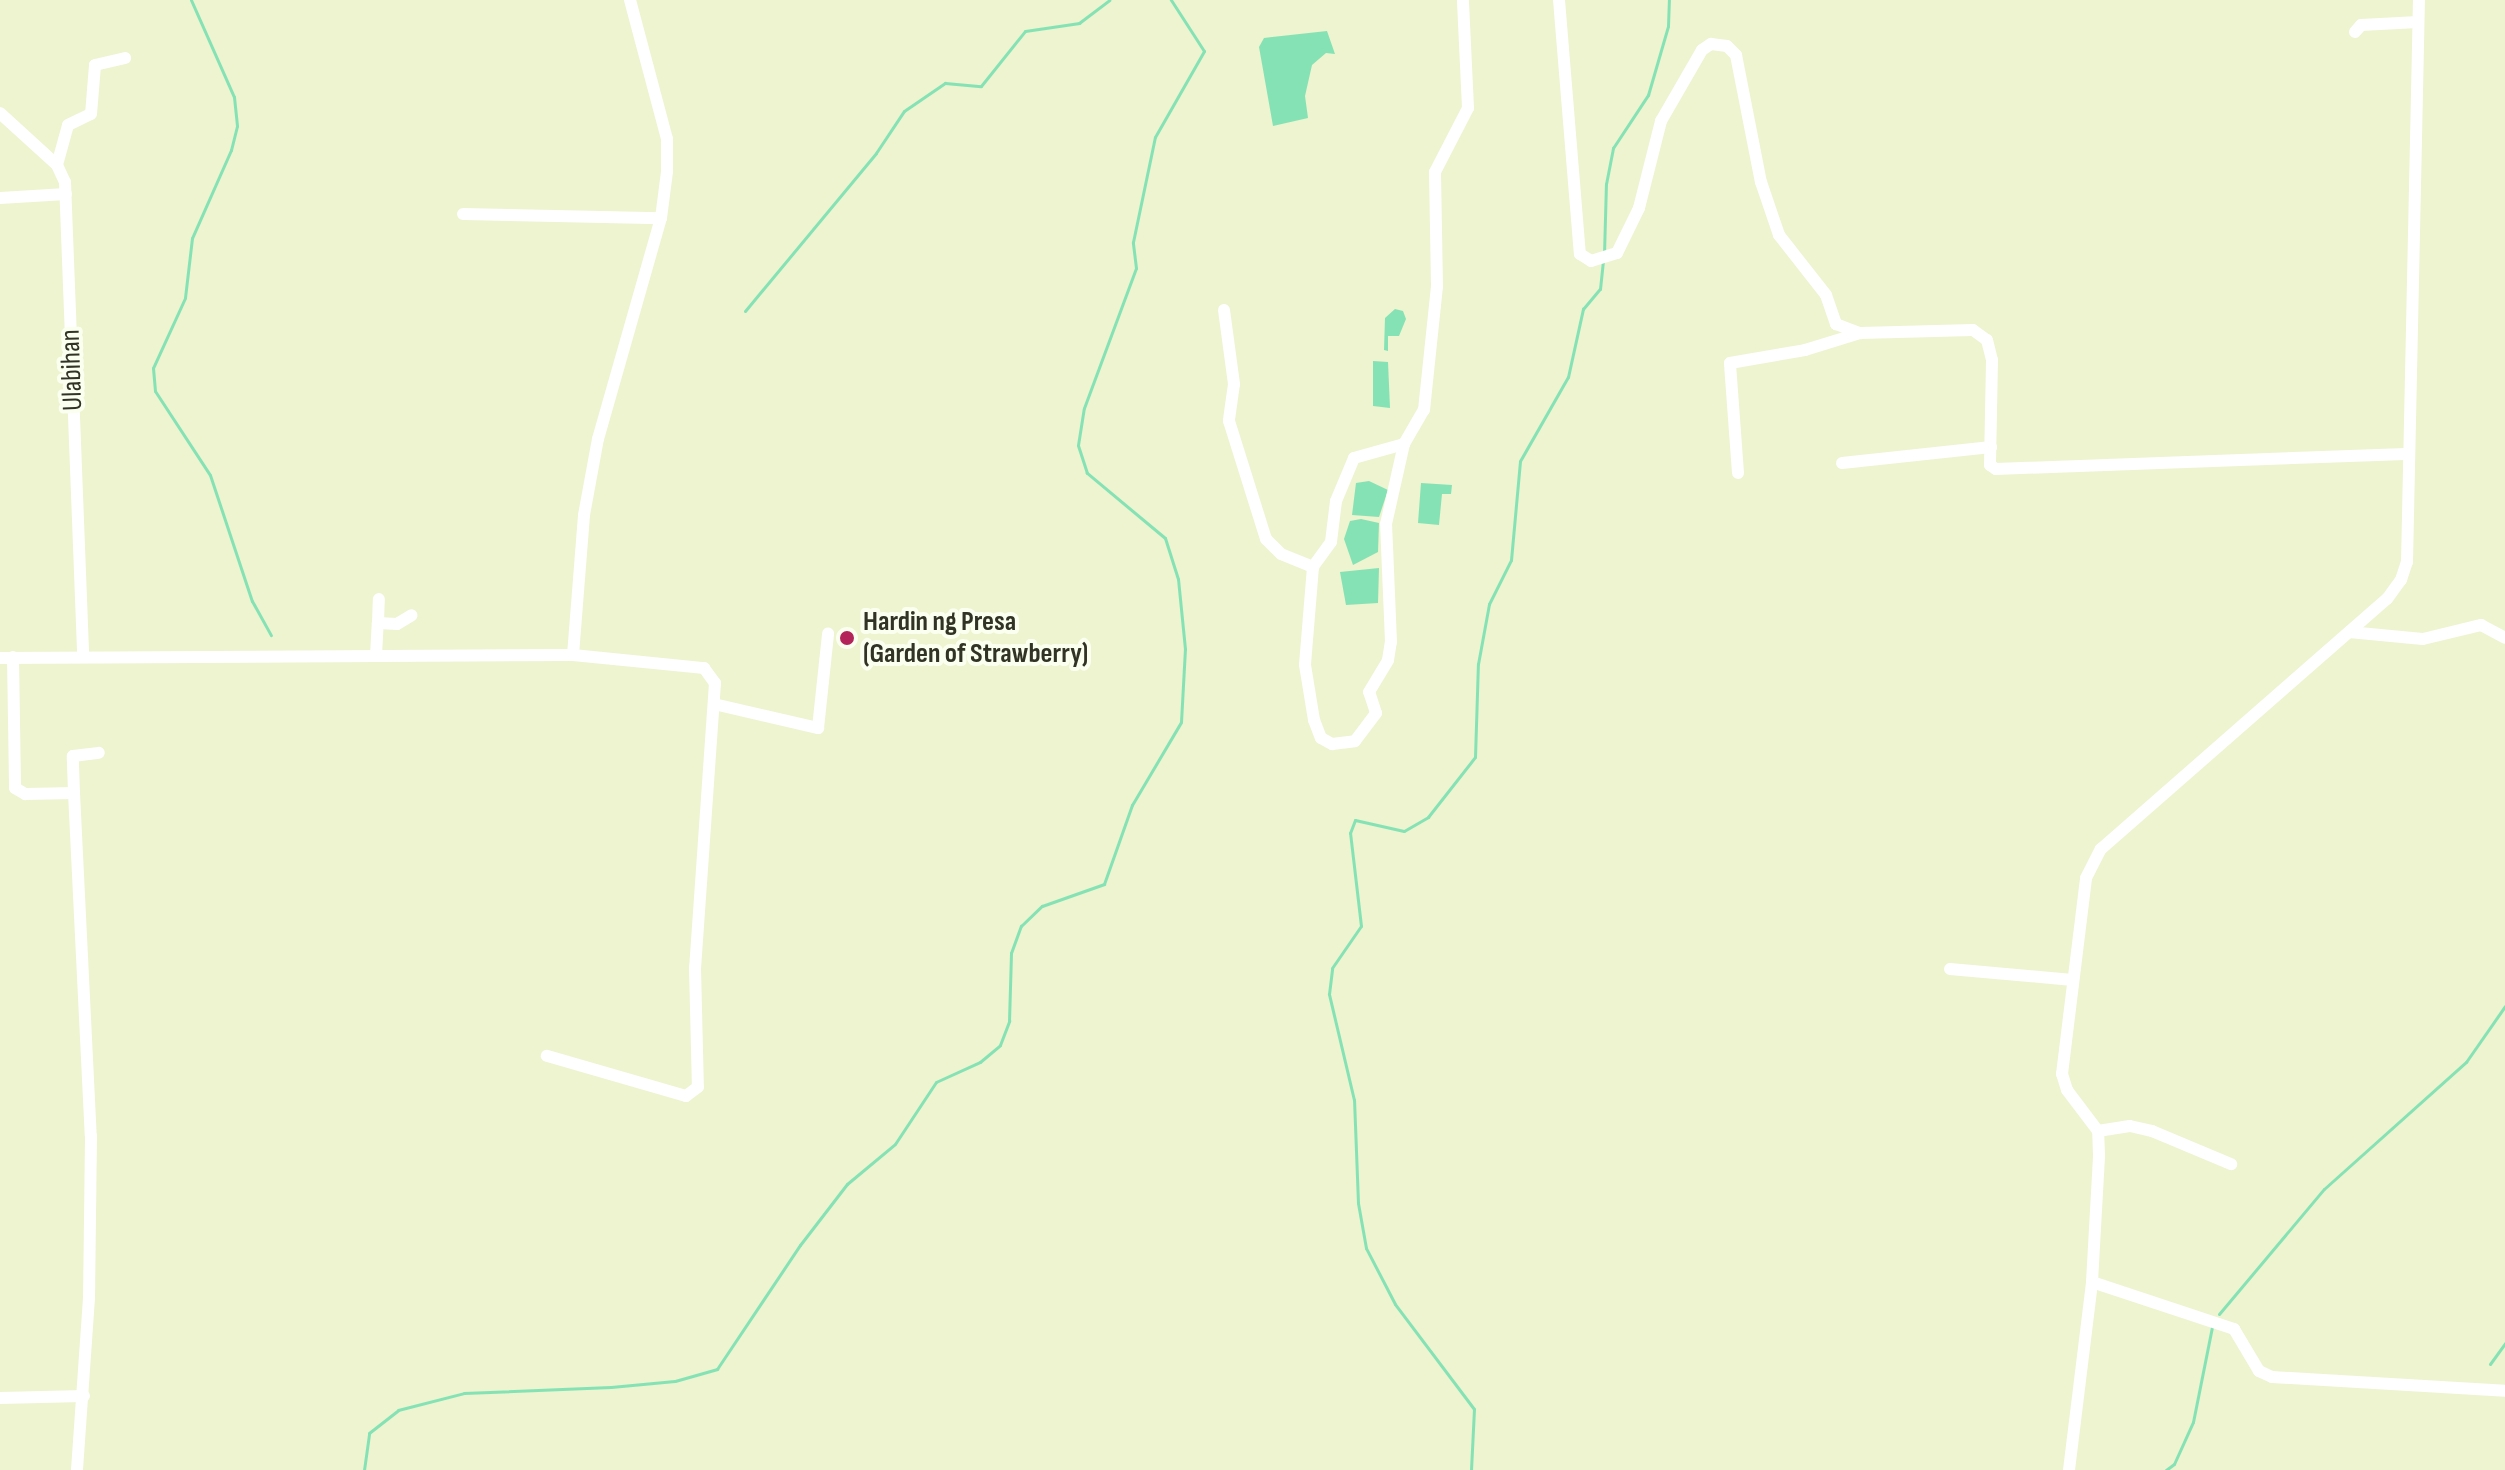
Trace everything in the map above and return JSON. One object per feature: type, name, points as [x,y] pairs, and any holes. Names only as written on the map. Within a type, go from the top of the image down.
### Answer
[{"type":"street","points":[[573,655],[584,515],[598,439],[661,218],[667,139],[630,0]]},
{"type":"street","points":[[1404,444],[1354,458],[1336,501],[1331,542],[1313,567],[1305,665],[1314,720],[1321,738],[1332,744],[1355,741],[1376,713],[1369,692],[1388,660],[1391,642],[1386,524],[1404,444],[1424,410],[1437,287],[1435,172],[1468,108],[1463,0]]},
{"type":"street","points":[[1559,0],[1580,254],[1591,261],[1617,253],[1639,208],[1661,121],[1702,50],[1711,44],[1727,46],[1736,55],[1761,182],[1784,245],[1826,295],[1836,324],[1860,333]]},
{"type":"street","points":[[2069,1470],[2092,1282],[2098,1131],[2067,1090],[2062,1074],[2086,878],[2101,849],[2387,599],[2407,562],[2406,454],[2419,0]]},
{"type":"street","points":[[2355,32],[2361,25],[2418,22]]},
{"type":"street","points":[[0,113],[57,165],[68,125],[91,114],[93,68],[125,58]]},
{"type":"street","name":"Ulabihan","points":[[57,165],[66,194],[83,655]]},
{"type":"street","points":[[0,198],[66,194]]},
{"type":"street","points":[[463,214],[661,218]]},
{"type":"street","points":[[1224,310],[1234,384],[1229,421],[1266,539],[1281,554],[1313,567]]},
{"type":"street","points":[[1738,473],[1730,363],[1805,350],[1860,333],[1982,333],[1992,360],[1990,465],[1996,469],[2406,454]]},
{"type":"street","points":[[1842,463],[1991,447]]},
{"type":"street","points":[[376,656],[379,599]]},
{"type":"street","points":[[378,623],[397,624],[412,615]]},
{"type":"street","points":[[2349,632],[2423,639],[2481,625],[2505,638]]},
{"type":"street","points":[[714,704],[818,728],[828,634]]},
{"type":"street","points":[[74,793],[25,794],[15,788],[7,657],[573,655],[704,668],[715,683],[695,968],[698,1087],[686,1096],[547,1056]]},
{"type":"street","points":[[77,1470],[84,1396],[91,1136],[73,756],[99,753]]},
{"type":"street","points":[[1950,969],[2073,980]]},
{"type":"street","points":[[2098,1131],[2130,1126],[2152,1131],[2231,1164]]},
{"type":"street","points":[[2092,1282],[2227,1325],[2245,1342],[2259,1371],[2272,1377],[2505,1391]]},
{"type":"street","points":[[0,1398],[84,1396]]},
{"type":"shaded area","points":[[1327,31],[1335,54],[1326,53],[1312,65],[1305,96],[1308,118],[1273,126],[1259,47],[1264,38]]},
{"type":"shaded area","points":[[1395,309],[1403,311],[1406,319],[1399,336],[1388,336],[1388,351],[1384,350],[1385,318]]},
{"type":"shaded area","points":[[1373,361],[1388,362],[1390,408],[1373,406]]},
{"type":"shaded area","points":[[1369,481],[1388,490],[1379,517],[1352,515],[1356,483]]},
{"type":"shaded area","points":[[1421,483],[1452,485],[1451,494],[1442,494],[1439,525],[1418,523]]},
{"type":"shaded area","points":[[1361,519],[1379,523],[1378,552],[1353,565],[1344,539],[1350,521]]},
{"type":"shaded area","points":[[1379,568],[1378,603],[1346,605],[1340,572]]},
{"type":"waterway","points":[[191,0],[234,97],[237,126],[231,150],[192,238],[185,298],[153,368],[155,391],[210,475],[252,601],[271,635]]},
{"type":"waterway","points":[[745,311],[876,153],[904,111],[945,83],[981,86],[1025,31],[1079,23],[1109,0]]},
{"type":"waterway","points":[[364,1470],[369,1433],[398,1410],[464,1393],[675,1381],[717,1369],[800,1245],[847,1184],[895,1144],[936,1082],[980,1062],[1000,1045],[1009,1021],[1011,953],[1021,926],[1042,906],[1104,884],[1132,805],[1181,722],[1185,649],[1178,579],[1165,538],[1087,473],[1078,445],[1084,408],[1136,268],[1133,242],[1155,137],[1204,51],[1171,0]]},
{"type":"waterway","points":[[1604,254],[1606,184],[1613,148],[1648,95],[1668,26],[1669,0]]},
{"type":"waterway","points":[[1471,1470],[1474,1409],[1395,1304],[1366,1248],[1358,1203],[1354,1100],[1329,994],[1332,968],[1361,926],[1350,833],[1355,820],[1404,831],[1428,817],[1475,757],[1478,664],[1489,604],[1511,560],[1520,461],[1568,377],[1583,309],[1600,289],[1603,262]]},
{"type":"waterway","points":[[2219,1314],[2324,1189],[2466,1062],[2505,1006]]},
{"type":"waterway","points":[[2166,1470],[2174,1464],[2193,1422],[2212,1327]]},
{"type":"waterway","points":[[2490,1364],[2505,1343]]},
{"type":"place","name":"Hardin ng Presa (Garden of Strawberry)","points":[[847,638]]}]
